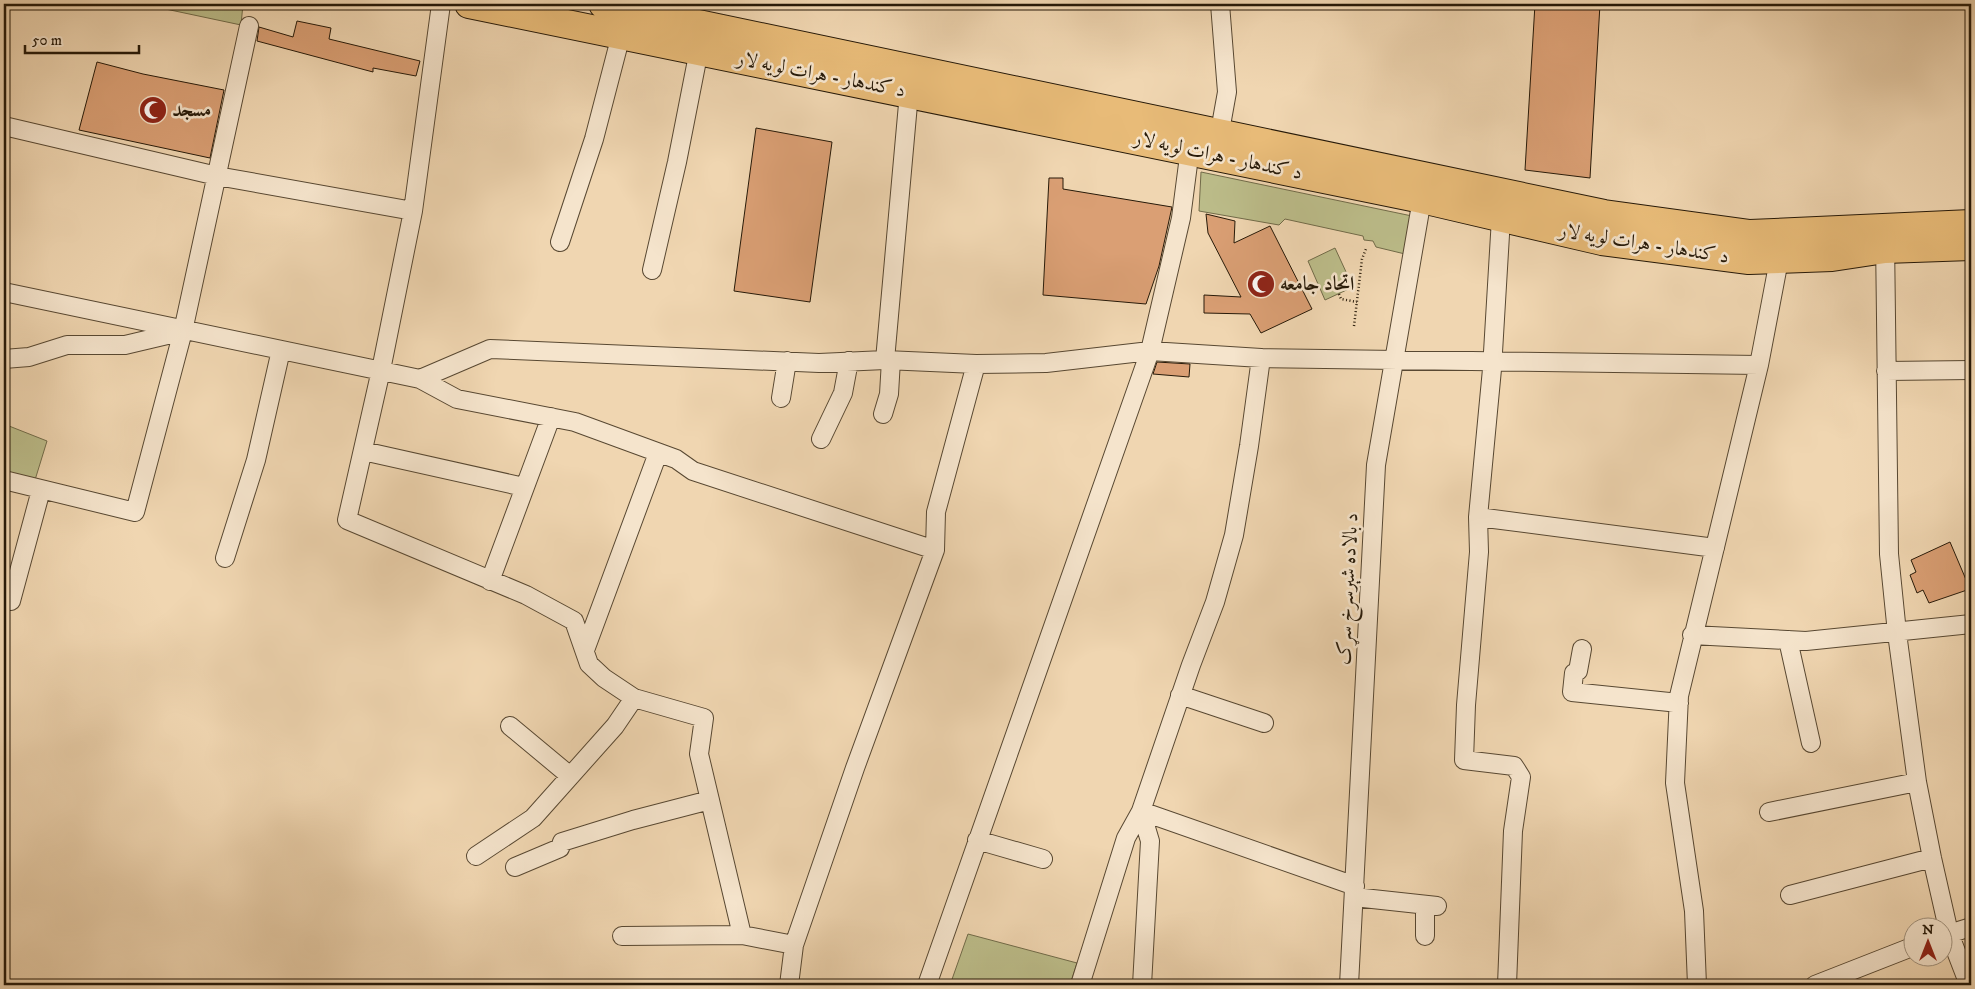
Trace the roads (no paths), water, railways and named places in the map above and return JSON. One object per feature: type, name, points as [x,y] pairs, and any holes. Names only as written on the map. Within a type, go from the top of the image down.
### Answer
[{"type":"highway","name":"د کندهار - هرات لويه لار","points":[[469,4],[909,93],[1191,138],[1220,131],[1604,214],[1750,234],[1885,239],[1971,246]]},
{"type":"highway","name":"د کندهار - هرات لويه لار","points":[[603,4],[1191,138],[1422,199],[1602,242],[1749,260],[1779,260],[1832,257],[1885,239],[1971,224]]},
{"type":"street","points":[[441,4],[413,211],[381,370],[347,520],[526,595],[574,621],[589,664],[604,678],[634,698],[704,718],[699,754],[742,935]]},
{"type":"street","points":[[1220,4],[1227,92],[1220,131]]},
{"type":"street","points":[[4,480],[135,512],[183,331],[248,26]]},
{"type":"street","points":[[560,242],[594,139],[621,35]]},
{"type":"street","points":[[652,270],[699,50]]},
{"type":"street","points":[[883,414],[888,394],[888,360],[909,93]]},
{"type":"street","points":[[4,126],[217,176],[413,211]]},
{"type":"street","points":[[927,985],[1150,351],[1181,218],[1191,138]]},
{"type":"street","name":"د بالاده شېرسرخ سړک","points":[[1349,985],[1376,465],[1422,199]]},
{"type":"street","points":[[1501,218],[1492,362],[1478,517],[1479,552],[1466,705],[1464,760],[1514,766],[1521,777],[1513,831],[1507,985]]},
{"type":"street","points":[[1885,239],[1889,554],[1897,633],[1917,782],[1943,916]]},
{"type":"street","points":[[1697,985],[1694,911],[1675,783],[1679,703],[1692,635],[1759,365],[1779,260]]},
{"type":"street","points":[[4,292],[183,331],[420,379],[457,398],[574,422],[676,459],[694,471],[934,550]]},
{"type":"street","points":[[4,359],[29,357],[67,345],[125,345],[183,331]]},
{"type":"street","points":[[420,379],[490,349],[787,361],[888,360],[976,364],[1046,363],[1150,351],[1260,358],[1759,365]]},
{"type":"street","points":[[225,558],[256,460],[281,350]]},
{"type":"street","points":[[1080,985],[1126,838],[1141,811],[1180,695],[1215,602],[1234,535],[1249,446],[1260,358]]},
{"type":"street","points":[[781,398],[787,361]]},
{"type":"street","points":[[821,439],[843,393],[849,361]]},
{"type":"street","points":[[789,985],[794,945],[934,550],[936,512],[976,364]]},
{"type":"street","points":[[1886,371],[1971,370]]},
{"type":"street","points":[[490,581],[551,417]]},
{"type":"street","points":[[363,451],[524,487]]},
{"type":"street","points":[[585,650],[658,453]]},
{"type":"street","points":[[4,598],[11,601],[41,490]]},
{"type":"street","points":[[1478,517],[1715,548]]},
{"type":"street","points":[[1692,635],[1806,640],[1897,633],[1971,624]]},
{"type":"street","points":[[1788,640],[1811,742]]},
{"type":"street","points":[[1582,649],[1578,671],[1574,674],[1572,692],[1679,703]]},
{"type":"street","points":[[1180,695],[1264,723]]},
{"type":"street","points":[[476,856],[533,818],[615,726],[634,698]]},
{"type":"street","points":[[510,726],[569,776]]},
{"type":"street","points":[[1769,812],[1917,782]]},
{"type":"street","points":[[515,867],[560,848],[562,842],[634,820],[710,800]]},
{"type":"street","points":[[1141,811],[1354,891],[1431,906],[1425,936]]},
{"type":"street","points":[[1141,811],[1150,841],[1142,985]]},
{"type":"street","points":[[977,840],[1043,859]]},
{"type":"street","points":[[1790,895],[1932,858]]},
{"type":"street","points":[[1952,932],[1971,926]]},
{"type":"street","points":[[622,936],[742,935],[794,945]]},
{"type":"street","points":[[1952,948],[1968,985]]},
{"type":"street","points":[[1815,985],[1902,951]]},
{"type":"place","name":"مسجد","points":[[153,110]]},
{"type":"place","name":"اتحاد جامعه","points":[[1261,284]]}]
